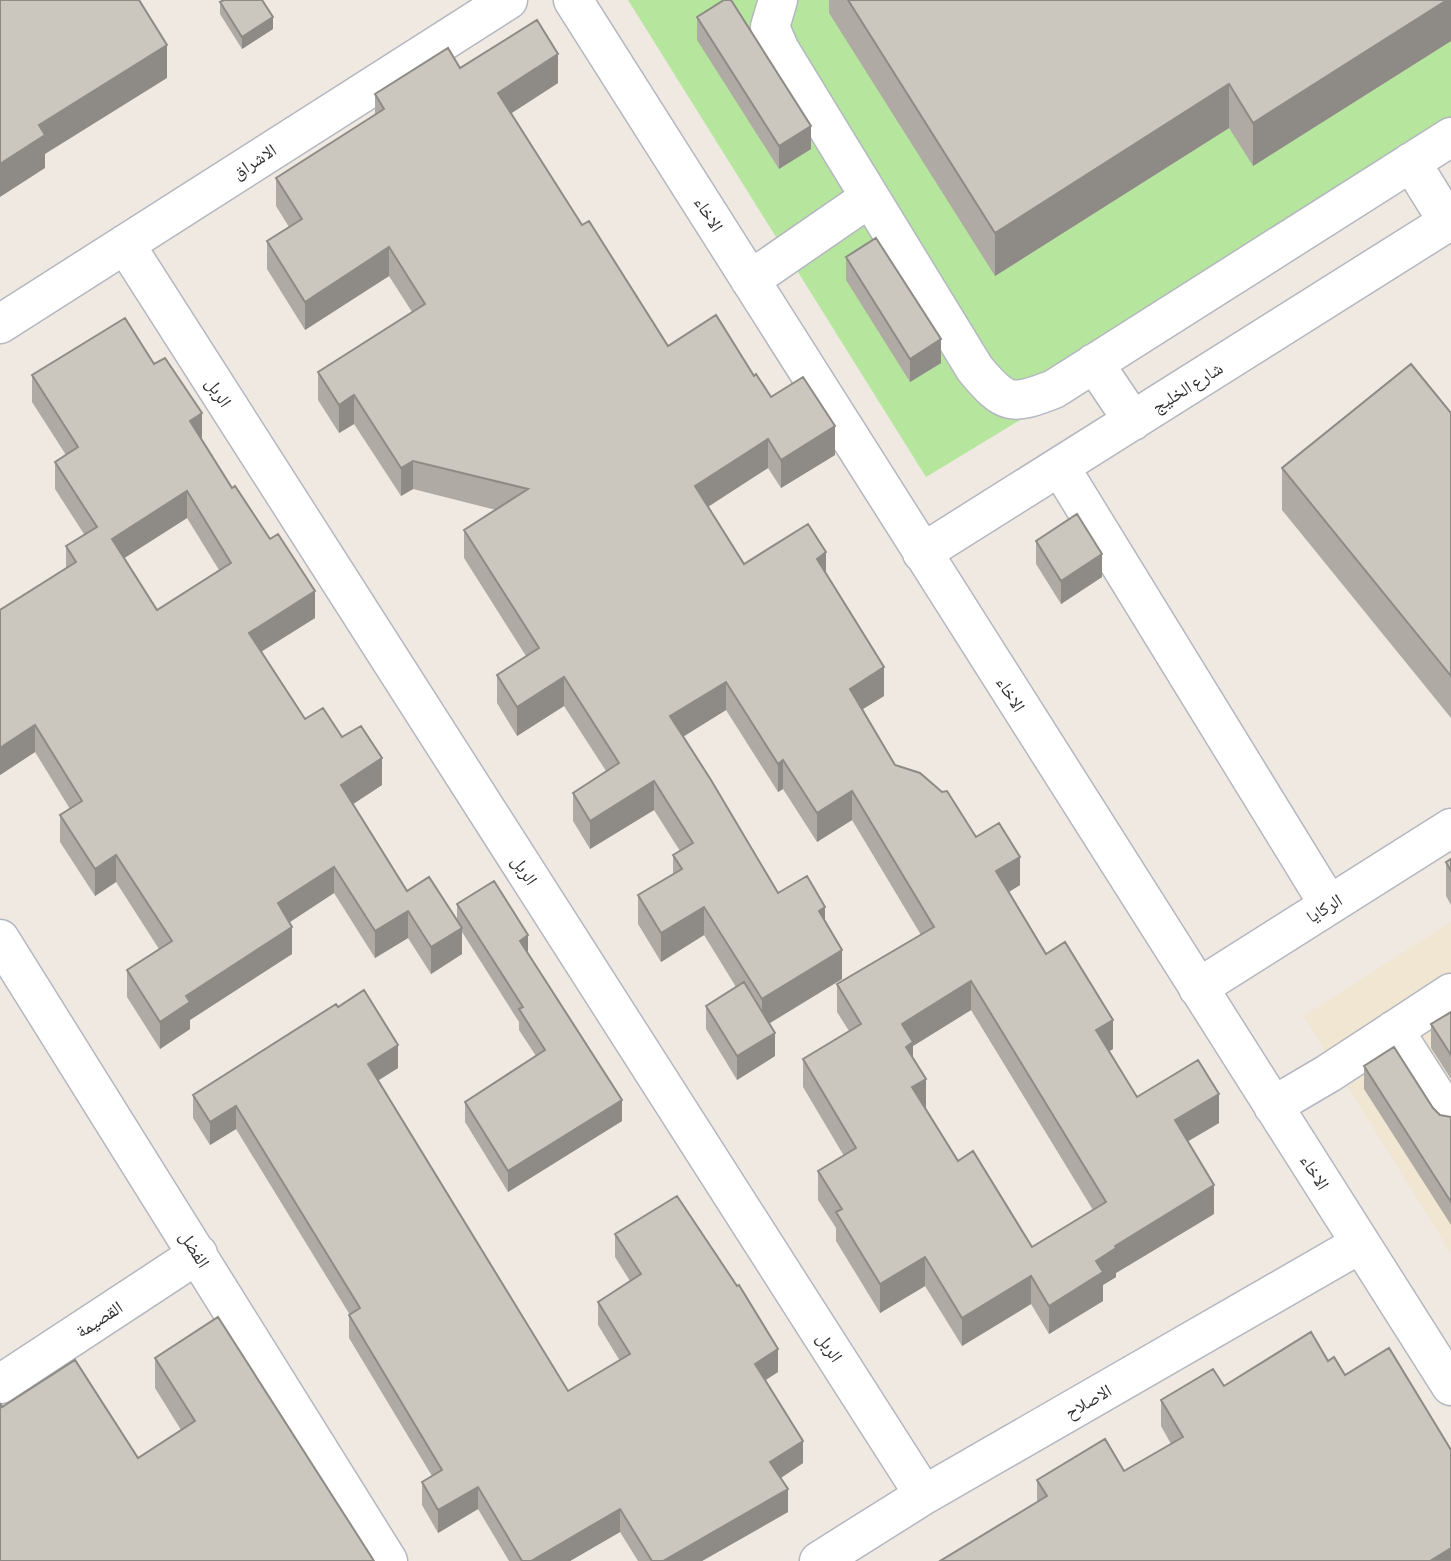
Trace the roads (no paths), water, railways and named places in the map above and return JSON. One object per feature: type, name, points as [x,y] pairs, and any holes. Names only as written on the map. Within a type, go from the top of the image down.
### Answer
[{"type":"street","name":"الاشراق","points":[[0,324],[508,0]]},
{"type":"street","name":"الاخاء","points":[[573,0],[1451,1386]]},
{"type":"street","points":[[778,0],[770,27],[780,50],[869,198],[975,369],[996,394],[1023,401],[1054,389],[1451,138]]},
{"type":"street","points":[[1411,162],[1449,221]]},
{"type":"street","points":[[750,281],[869,198]]},
{"type":"street","name":"شارع الخليج","points":[[922,553],[1449,221]]},
{"type":"street","name":"الربل","points":[[125,244],[924,1495]]},
{"type":"street","points":[[1094,363],[1133,421]]},
{"type":"street","points":[[1060,467],[1329,905]]},
{"type":"street","name":"الركايا","points":[[1198,988],[1451,828]]},
{"type":"street","name":"الفضل","points":[[0,939],[388,1561]]},
{"type":"street","points":[[1273,1106],[1451,993]]},
{"type":"street","points":[[1394,1030],[1451,1119]]},
{"type":"street","name":"الاصلاح","points":[[818,1561],[924,1495],[1360,1244]]},
{"type":"street","name":"القصيمة","points":[[0,1384],[198,1254]]}]
